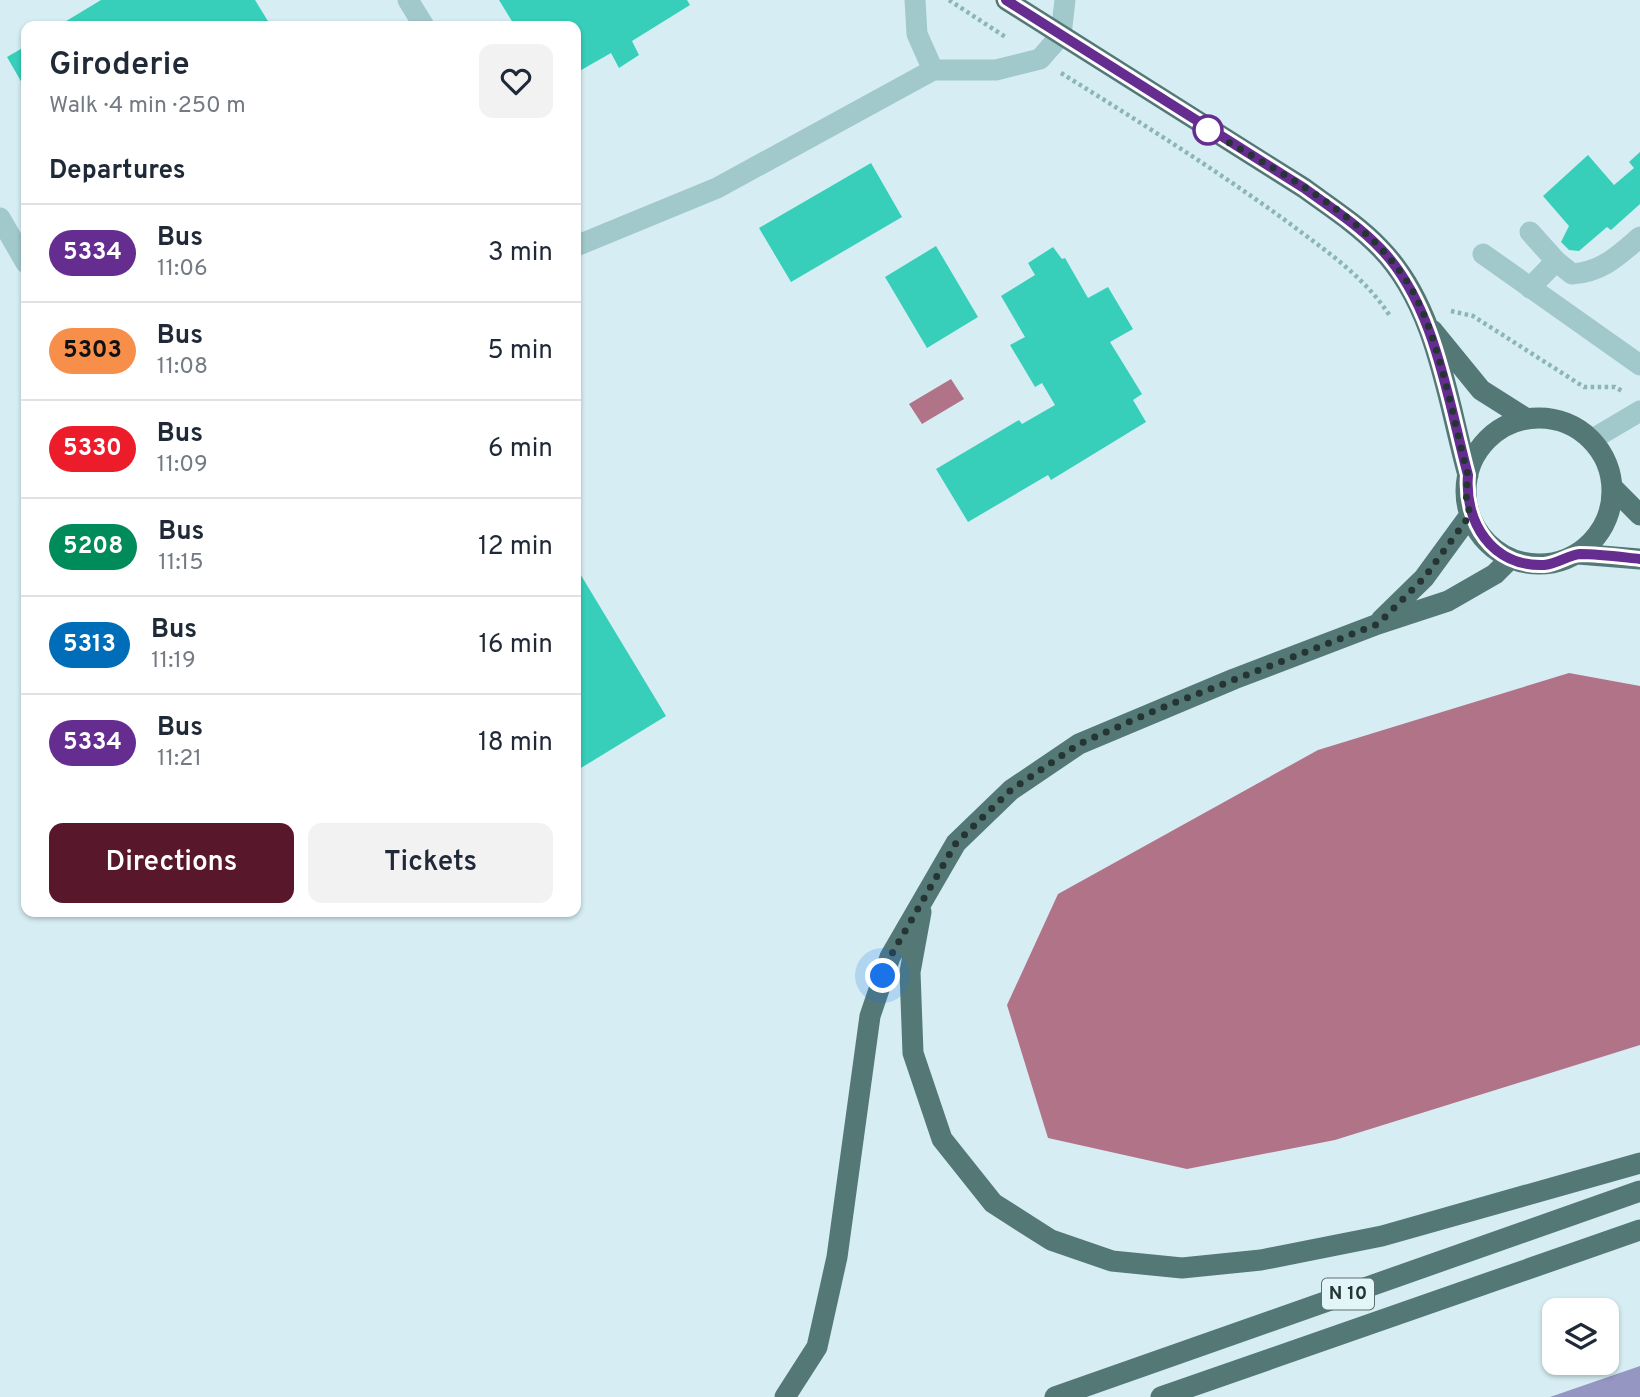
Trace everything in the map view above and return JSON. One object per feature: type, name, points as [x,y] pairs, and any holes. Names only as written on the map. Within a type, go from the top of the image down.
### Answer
[{"type":"main road","points":[[1006,0],[1304,188],[1352,222],[1381,248],[1405,278],[1427,323],[1468,475]]},
{"type":"main road","points":[[1427,323],[1481,390],[1527,419]]},
{"type":"main road","points":[[1527,419],[1562,422],[1591,440],[1606,462],[1613,488],[1604,526],[1593,542],[1578,554],[1545,565],[1510,559],[1493,548],[1479,533],[1470,515],[1466,495],[1468,475],[1475,455],[1489,438],[1506,425],[1527,419]]},
{"type":"main road","points":[[1613,488],[1640,515]]},
{"type":"main road","points":[[1378,624],[1424,578],[1470,515]]},
{"type":"main road","points":[[1578,554],[1640,559]]},
{"type":"main road","points":[[785,1397],[817,1347],[837,1257],[870,1016],[890,957],[956,843],[1011,790],[1079,744],[1156,710],[1378,624],[1448,601],[1494,574],[1510,559]]},
{"type":"main road","points":[[924,896],[910,972],[913,1053],[943,1139],[993,1203],[1051,1240],[1112,1261],[1182,1268],[1261,1260],[1382,1236],[1640,1163]]},
{"type":"main road","name":"N 10","points":[[1055,1397],[1640,1191]]},
{"type":"main road","name":"N 10","points":[[1161,1397],[1640,1230]]},
{"type":"street","points":[[408,0],[421,21]]},
{"type":"street","points":[[915,0],[917,34],[933,70]]},
{"type":"street","points":[[581,244],[718,188],[933,70],[1018,67],[1040,60],[1061,35],[1065,0]]},
{"type":"street","points":[[0,218],[21,254]]},
{"type":"street","points":[[1530,232],[1556,261],[1572,274],[1603,268],[1640,237]]},
{"type":"street","points":[[1482,254],[1640,365]]},
{"type":"street","points":[[1530,288],[1556,261]]},
{"type":"street","points":[[1591,440],[1640,411]]},
{"type":"path","points":[[949,0],[1012,41]]},
{"type":"path","points":[[1067,77],[1219,172],[1327,252],[1363,279],[1391,317]]},
{"type":"path","points":[[1445,312],[1459,310],[1473,316],[1584,387],[1615,387],[1622,390]]},
{"type":"shaded area","points":[[951,379],[964,399],[922,424],[909,404]]},
{"type":"shaded area","points":[[1569,673],[1640,686],[1640,1045],[1335,1140],[1187,1169],[1048,1138],[1007,1005],[1058,894],[1318,750]]},
{"type":"shaded area","points":[[1640,1366],[1640,1397],[1550,1397],[1619,1375]]},
{"type":"building","points":[[101,0],[255,0],[268,21],[66,21]]},
{"type":"building","points":[[499,0],[687,0],[690,5],[632,41],[639,55],[619,68],[611,53],[581,70],[581,21],[512,21]]},
{"type":"building","points":[[21,49],[21,81],[7,57]]},
{"type":"building","points":[[1640,152],[1640,204],[1611,230],[1607,227],[1579,251],[1569,250],[1561,242],[1569,226],[1543,196],[1588,155],[1614,185],[1634,168],[1629,162]]},
{"type":"building","points":[[871,163],[902,217],[791,282],[759,228]]},
{"type":"building","points":[[936,246],[978,317],[927,348],[885,277]]},
{"type":"building","points":[[1053,247],[1062,259],[1065,258],[1088,298],[1108,287],[1133,329],[1110,342],[1142,394],[1133,400],[1146,422],[1051,480],[1048,475],[968,522],[936,469],[1019,420],[1022,424],[1055,405],[1042,383],[1035,387],[1010,345],[1025,337],[1001,296],[1035,275],[1028,263]]},
{"type":"building","points":[[581,575],[666,716],[581,768]]},
{"type":"bus line","name":"5334","points":[[1006,0],[1304,188],[1352,222],[1381,248],[1405,278],[1427,323],[1468,475],[1466,495],[1470,515],[1479,533],[1493,548],[1510,559],[1545,565],[1578,554],[1640,559]]},
{"type":"route","points":[[883,976],[890,957],[956,843],[1011,790],[1079,744],[1156,710],[1378,624],[1424,578],[1470,515],[1466,495],[1468,475],[1427,323],[1405,278],[1381,248],[1352,222],[1304,188],[1208,130]]}]
